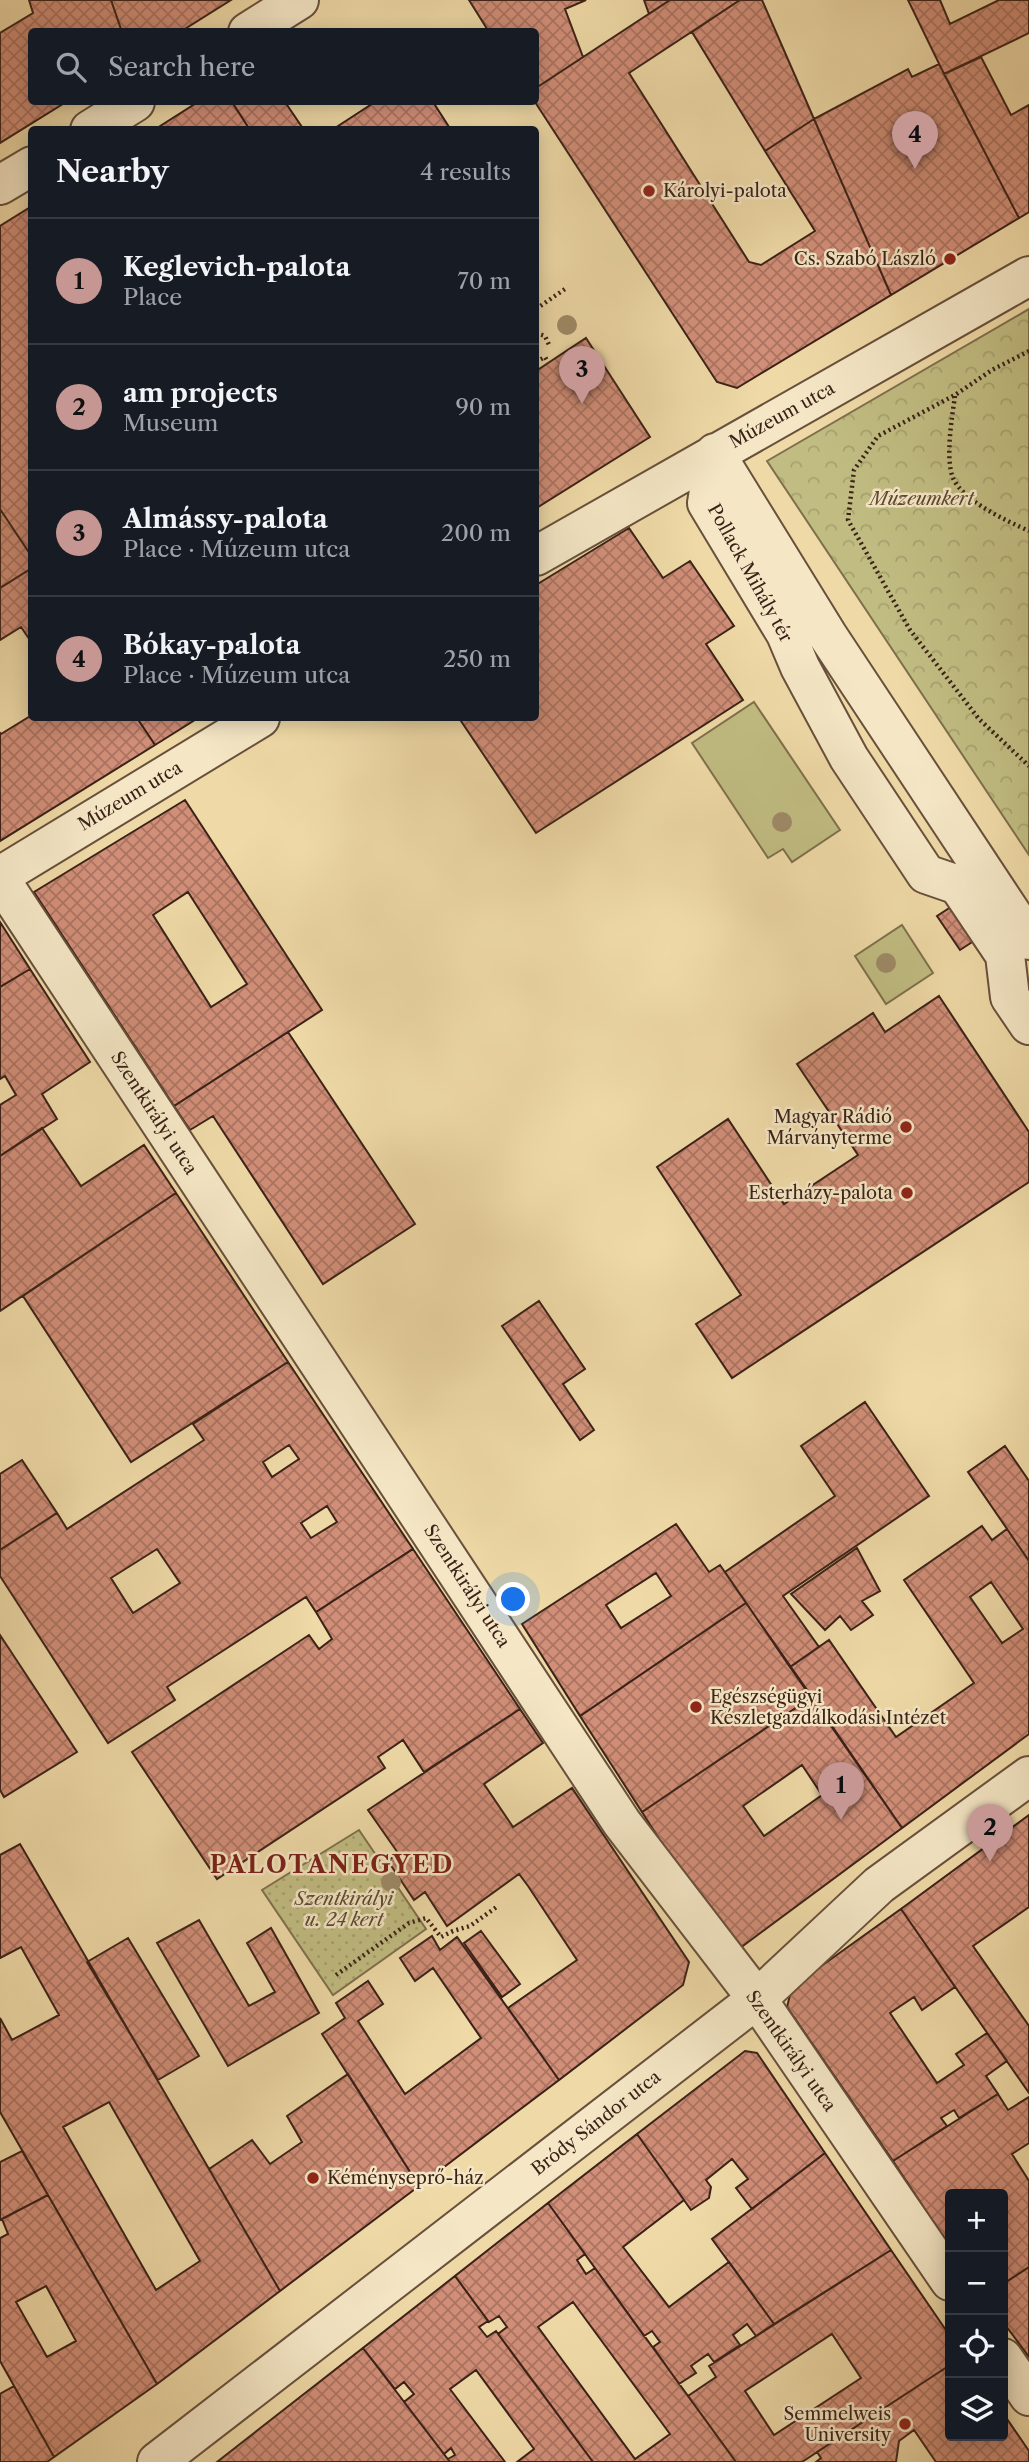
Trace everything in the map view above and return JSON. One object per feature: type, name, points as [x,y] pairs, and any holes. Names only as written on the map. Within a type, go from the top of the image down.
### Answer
[{"type":"street","points":[[254,28],[299,0]]},
{"type":"street","points":[[96,126],[130,105]]},
{"type":"street","points":[[0,185],[28,168]]},
{"type":"street","name":"Múzeum utca","points":[[539,554],[1029,276]]},
{"type":"street","name":"Pollack Mihály tér","points":[[715,453],[828,636],[1029,940]]},
{"type":"street","name":"Pollack Mihály tér","points":[[715,453],[707,503],[786,634],[800,667],[849,758],[926,874],[958,885],[1005,955],[1010,998],[1029,1025]]},
{"type":"street","name":"Múzeum utca","points":[[0,877],[255,721]]},
{"type":"street","name":"Szentkirályi utca","points":[[0,877],[622,1823],[757,1999],[945,2274]]},
{"type":"street","name":"Bródy Sándor utca","points":[[157,2462],[757,1999],[879,1885],[1029,1776]]},
{"type":"street","points":[[1008,2365],[1029,2396]]},
{"type":"path","points":[[539,305],[565,289]]},
{"type":"path","points":[[539,334],[545,336],[550,347]]},
{"type":"path","points":[[1029,351],[878,436],[854,470],[848,520],[910,630],[979,719],[1029,766]]},
{"type":"path","points":[[539,360],[545,357],[548,362]]},
{"type":"path","points":[[955,395],[949,439],[953,478],[971,499],[1029,531]]},
{"type":"path","points":[[337,1975],[409,1923],[426,1918],[441,1937],[470,1926],[498,1906]]},
{"type":"green space","name":"Múzeumkert","points":[[1029,309],[1029,855],[767,461]]},
{"type":"green space","points":[[754,702],[840,830],[792,862],[783,849],[768,858],[692,743]]},
{"type":"green space","points":[[902,925],[933,973],[886,1004],[855,956]]},
{"type":"green space","name":"Szentkirályi u. 24 kert","points":[[359,1830],[426,1929],[333,1995],[262,1890]]},
{"type":"building","points":[[29,0],[111,0],[121,28],[28,28],[28,105],[61,105],[0,143],[0,33],[33,13]]},
{"type":"building","points":[[111,0],[231,0],[186,28],[121,28]]},
{"type":"building","points":[[469,0],[586,0],[565,9],[583,57],[539,86],[539,28],[486,28]]},
{"type":"building","points":[[644,0],[670,0],[649,14]]},
{"type":"building","name":"Károlyi-palota","points":[[670,0],[740,0],[629,73],[749,262],[761,265],[815,231],[765,151],[814,119],[891,295],[737,388],[717,382],[537,105],[539,86]]},
{"type":"building","points":[[740,0],[762,0],[814,119],[765,151],[692,32]]},
{"type":"building","points":[[908,0],[940,0],[950,24],[999,0],[1029,0],[1029,33],[944,74]]},
{"type":"building","points":[[981,57],[1011,115],[1029,105],[1029,212],[1019,218],[944,74]]},
{"type":"building","points":[[939,64],[1019,218],[891,295],[814,119],[908,69],[912,77]]},
{"type":"building","points":[[193,105],[234,105],[247,126],[160,126]]},
{"type":"building","points":[[234,105],[287,105],[301,126],[247,126]]},
{"type":"building","points":[[370,105],[435,105],[448,126],[338,126]]},
{"type":"building","points":[[28,208],[28,551],[0,509],[0,226]]},
{"type":"building","points":[[586,338],[650,437],[539,506],[539,369]]},
{"type":"building","points":[[0,509],[28,551],[28,570],[0,588]]},
{"type":"building","points":[[629,528],[663,578],[690,561],[734,626],[706,644],[743,700],[536,833],[461,721],[539,721],[539,583]]},
{"type":"building","points":[[28,570],[28,637],[21,627],[0,640],[0,588]]},
{"type":"building","points":[[28,717],[28,721],[139,721],[155,745],[0,841],[1,734]]},
{"type":"building","points":[[139,721],[193,721],[155,745]]},
{"type":"building","points":[[185,800],[322,1010],[174,1106],[34,892]],"holes":[[[188,892],[247,984],[211,1007],[153,915]]]},
{"type":"building","points":[[960,901],[983,935],[960,950],[937,916]]},
{"type":"building","points":[[0,922],[30,969],[0,987]]},
{"type":"building","points":[[30,969],[90,1062],[42,1094],[57,1119],[0,1156],[0,1105],[16,1095],[5,1076],[0,1079],[0,987]]},
{"type":"building","name":"Esterházy-palota","points":[[939,996],[1029,1132],[1029,1182],[732,1378],[696,1324],[741,1295],[657,1167],[728,1119],[784,1204],[858,1155],[797,1064],[873,1013],[885,1032]]},
{"type":"building","points":[[288,1032],[415,1224],[323,1284],[213,1116],[190,1130],[174,1106]]},
{"type":"building","points":[[42,1128],[81,1186],[144,1145],[176,1193],[0,1311],[0,1156]]},
{"type":"building","points":[[176,1193],[288,1362],[131,1462],[23,1296]]},
{"type":"building","points":[[539,1301],[585,1369],[563,1384],[594,1430],[580,1440],[502,1326]]},
{"type":"building","points":[[288,1362],[413,1549],[316,1612],[306,1597],[167,1687],[175,1700],[108,1743],[0,1576],[0,1550],[57,1513],[67,1529],[204,1440],[193,1424]],"holes":[[[289,1445],[299,1459],[272,1477],[263,1462]],[[327,1506],[337,1522],[311,1538],[301,1523]],[[157,1549],[180,1583],[133,1613],[111,1578]]]},
{"type":"building","points":[[865,1402],[929,1496],[783,1596],[819,1647],[790,1667],[725,1572],[835,1496],[801,1446]]},
{"type":"building","points":[[1005,1446],[1029,1481],[1029,1561],[968,1472]]},
{"type":"building","points":[[22,1460],[57,1513],[0,1550],[0,1474]]},
{"type":"building","points":[[676,1524],[709,1572],[720,1565],[746,1603],[580,1716],[522,1624]],"holes":[[[656,1573],[671,1596],[621,1628],[606,1605]]]},
{"type":"building","points":[[982,1526],[992,1540],[1007,1529],[1029,1561],[1029,1734],[902,1828],[790,1667],[829,1640],[896,1737],[974,1683],[904,1580]],"holes":[[[991,1582],[1023,1629],[1002,1643],[970,1597]]]},
{"type":"building","points":[[857,1548],[880,1591],[862,1601],[873,1615],[851,1630],[840,1616],[825,1630],[791,1594]]},
{"type":"building","points":[[413,1549],[520,1709],[424,1772],[403,1740],[378,1757],[385,1768],[217,1879],[132,1752],[309,1635],[319,1649],[332,1639],[316,1612]]},
{"type":"building","name":"Egészségügyi Készletgazdálkodási Intézet","points":[[746,1603],[812,1697],[642,1812],[580,1716]]},
{"type":"building","points":[[0,1635],[77,1752],[4,1797],[0,1790]]},
{"type":"building","points":[[812,1697],[902,1828],[732,1954],[642,1812]],"holes":[[[802,1765],[822,1795],[764,1836],[743,1806]]]},
{"type":"building","points":[[520,1709],[543,1743],[484,1784],[513,1827],[572,1788],[689,1962],[683,1985],[559,2080],[508,2008],[577,1960],[528,1886],[519,1874],[447,1926],[425,1892],[414,1900],[388,1861],[398,1853],[368,1810]]},
{"type":"building","points":[[1029,1815],[1029,1907],[973,1946],[1029,2026],[1029,2093],[901,1909]]},
{"type":"building","points":[[20,1844],[280,2291],[157,2384],[0,2112],[0,2018],[12,2040],[59,2015],[21,1947],[0,1958],[0,1855]],"holes":[[[109,2102],[200,2261],[156,2290],[63,2127]]]},
{"type":"building","points":[[901,1909],[955,1987],[922,2010],[914,1997],[890,2013],[937,2083],[964,2065],[956,2054],[987,2033],[1007,2061],[986,2076],[998,2094],[959,2118],[954,2110],[941,2118],[947,2126],[893,2161],[787,2007],[792,1987]]},
{"type":"building","points":[[199,1920],[249,2006],[275,1992],[247,1943],[271,1928],[319,2013],[228,2066],[157,1943]]},
{"type":"building","points":[[481,1931],[520,1984],[502,1997],[464,1943]]},
{"type":"building","points":[[432,1936],[440,1950],[457,1937],[559,2080],[419,2186],[322,2034],[345,2018],[336,2003],[368,1981],[383,2004],[358,2021],[405,2094],[481,2038],[433,1968],[415,1981],[400,1958]]},
{"type":"building","points":[[128,1938],[199,2056],[158,2080],[87,1962]]},
{"type":"building","points":[[745,2051],[757,2053],[825,2153],[752,2209],[736,2188],[748,2179],[732,2159],[706,2180],[711,2187],[709,2198],[691,2210],[637,2134]]},
{"type":"building","name":"Kéményseprő-ház","points":[[348,2074],[419,2186],[280,2291],[209,2169],[252,2140],[270,2164],[302,2142],[287,2116]]},
{"type":"building","points":[[998,2094],[1008,2110],[1029,2097],[1029,2143],[1012,2154],[1029,2181],[1029,2267],[1008,2281],[1008,2189],[945,2189],[945,2239],[893,2161]]},
{"type":"building","points":[[637,2134],[684,2200],[623,2247],[669,2307],[729,2262],[774,2324],[756,2336],[747,2324],[733,2335],[740,2345],[714,2362],[708,2354],[691,2366],[696,2373],[679,2384],[653,2347],[660,2342],[652,2331],[644,2336],[548,2203]]},
{"type":"building","points":[[22,2151],[48,2195],[0,2220],[0,2162]]},
{"type":"building","points":[[825,2153],[891,2250],[774,2324],[712,2239]]},
{"type":"building","points":[[48,2195],[157,2384],[54,2457],[0,2361],[0,2238],[8,2234],[2,2219]],"holes":[[[46,2286],[76,2341],[47,2357],[16,2302]]]},
{"type":"building","points":[[548,2203],[585,2254],[577,2260],[586,2274],[595,2268],[736,2462],[593,2462],[498,2334],[507,2327],[499,2316],[489,2322],[455,2276]],"holes":[[[573,2302],[670,2434],[635,2459],[538,2327]]]},
{"type":"building","points":[[891,2250],[945,2329],[945,2368],[802,2462],[736,2462],[688,2396],[716,2377],[709,2366]],"holes":[[[832,2334],[861,2378],[774,2435],[745,2391]]]},
{"type":"building","points":[[1029,2267],[1029,2357],[1008,2329],[1008,2281]]},
{"type":"building","points":[[455,2276],[488,2321],[479,2327],[487,2337],[496,2331],[593,2462],[517,2462],[534,2449],[476,2370],[450,2389],[505,2462],[450,2462],[448,2459],[455,2455],[451,2448],[444,2454],[404,2402],[414,2394],[404,2382],[395,2389],[363,2348]]},
{"type":"building","points":[[363,2348],[450,2462],[217,2462],[277,2415]]},
{"type":"building","name":"Semmelweis University","points":[[945,2368],[945,2441],[1008,2441],[1008,2420],[1029,2451],[1029,2462],[936,2462],[914,2430],[899,2441],[896,2462],[816,2462],[821,2458],[817,2452]]},
{"type":"building","points":[[14,2386],[54,2457],[47,2462],[0,2462],[0,2394]]},
{"type":"place","name":"Bókay-palota","points":[[915,169]]},
{"type":"place","name":"Károlyi-palota","points":[[649,191]]},
{"type":"place","name":"Cs. Szabó László","points":[[950,259]]},
{"type":"place","name":"Almássy-palota","points":[[582,404]]},
{"type":"place","name":"Magyar Rádió Márványterme","points":[[906,1127]]},
{"type":"place","name":"Esterházy-palota","points":[[907,1193]]},
{"type":"place","name":"Egészségügyi Készletgazdálkodási Intézet","points":[[696,1707]]},
{"type":"place","name":"Keglevich-palota","points":[[841,1820]]},
{"type":"place","name":"am projects","points":[[990,1862]]},
{"type":"place","name":"Kéményseprő-ház","points":[[313,2178]]},
{"type":"place","name":"Semmelweis University","points":[[905,2424]]},
{"type":"district","name":"PALOTANEGYED","points":[[332,1865]]}]
